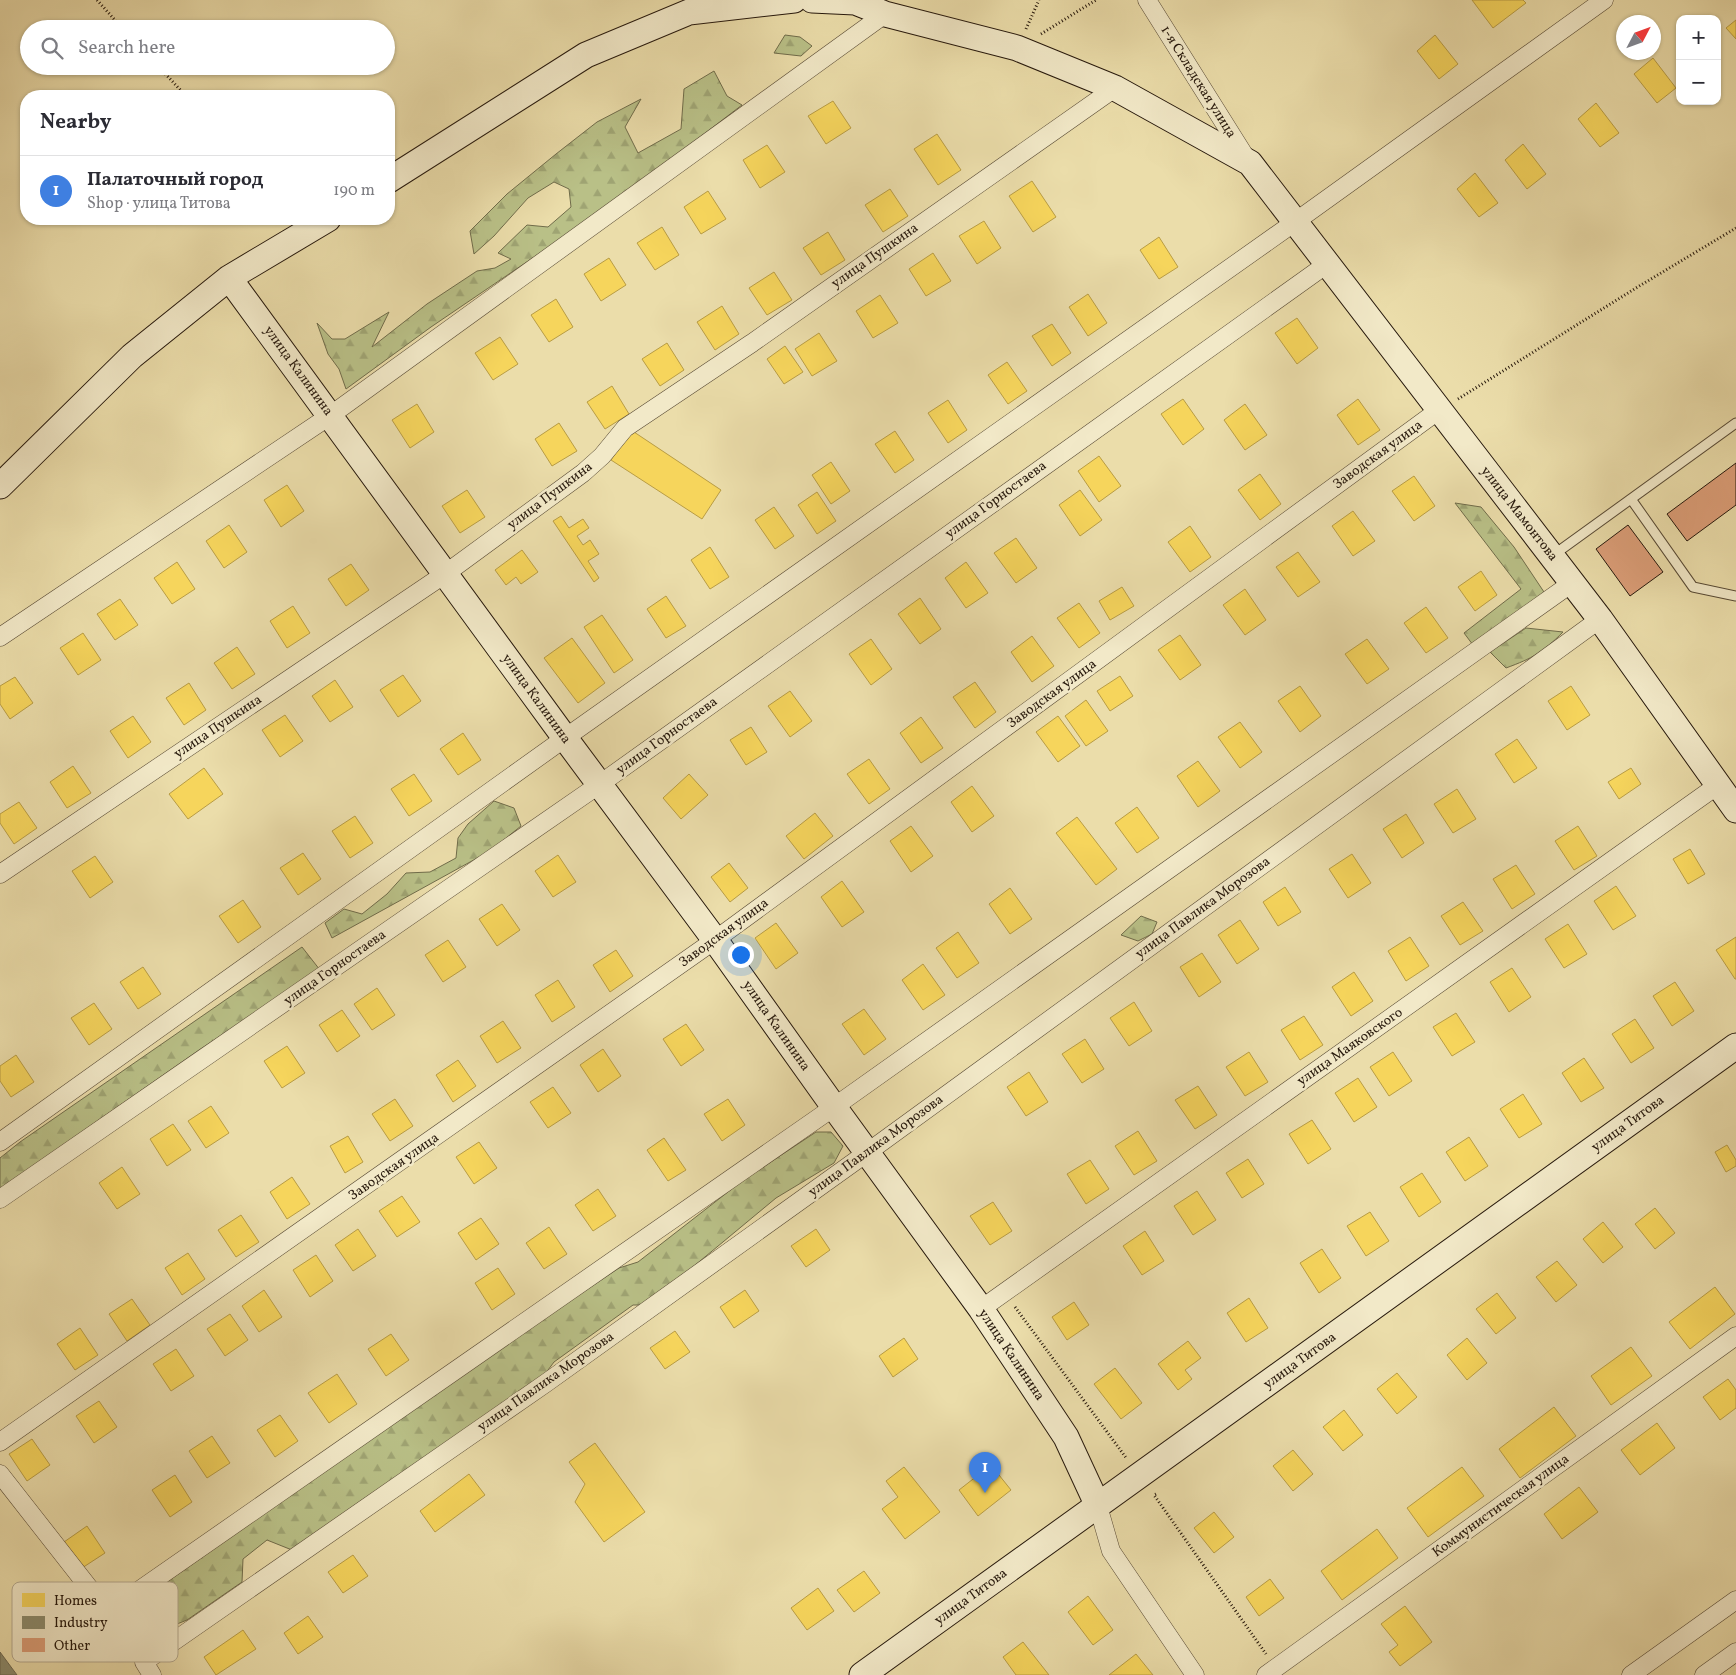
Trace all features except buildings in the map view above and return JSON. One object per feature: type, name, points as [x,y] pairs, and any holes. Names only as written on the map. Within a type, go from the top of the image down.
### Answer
[{"type":"main road","points":[[395,176],[586,55],[689,12],[794,0]]},
{"type":"main road","points":[[812,0],[853,1],[885,14],[1018,48],[1115,88],[1250,163],[1295,222]]},
{"type":"main road","name":"улица Мамонтова","points":[[1295,222],[1600,619],[1736,810]]},
{"type":"main road","points":[[0,486],[132,356],[229,278],[318,225]]},
{"type":"main road","name":"улица Калинина","points":[[229,278],[715,940],[981,1309],[1066,1438],[1098,1506]]},
{"type":"main road","name":"улица Титова","points":[[862,1675],[1736,1046]]},
{"type":"street","name":"1-я Складская улица","points":[[1147,0],[1250,163]]},
{"type":"street","points":[[0,1142],[565,738],[1295,222],[1604,0]]},
{"type":"street","points":[[0,637],[331,415],[885,14]]},
{"type":"street","name":"улица Пушкина","points":[[0,874],[445,574],[583,473],[602,456],[625,428],[760,337],[1115,88]]},
{"type":"street","name":"улица Горностаева","points":[[0,1199],[600,784],[1327,264]]},
{"type":"street","name":"Заводская улица","points":[[0,1442],[715,940],[1439,410]]},
{"type":"street","points":[[151,1582],[834,1107],[1572,583]]},
{"type":"street","name":"улица Павлика Морозова","points":[[178,1647],[868,1152],[1600,619]]},
{"type":"street","name":"улица Маяковского","points":[[981,1309],[1718,785]]},
{"type":"street","name":"Коммунистическая улица","points":[[1271,1672],[1736,1336]]},
{"type":"street","points":[[0,1474],[85,1582]]},
{"type":"street","name":"улица Калинина","points":[[1098,1506],[1111,1551],[1195,1675]]},
{"type":"street","points":[[1631,1675],[1736,1600]]},
{"type":"street","points":[[1704,1675],[1736,1652]]},
{"type":"lane","points":[[1552,556],[1736,423]]},
{"type":"lane","points":[[1631,499],[1693,587],[1736,596]]},
{"type":"path","points":[[96,0],[115,20]]},
{"type":"path","points":[[1018,48],[1039,0]]},
{"type":"path","points":[[1018,48],[1096,0]]},
{"type":"path","points":[[166,75],[180,90]]},
{"type":"path","points":[[1439,410],[1736,228]]},
{"type":"path","points":[[1005,1292],[1128,1460]]},
{"type":"path","points":[[1154,1495],[1271,1672]]},
{"type":"green space","points":[[785,35],[800,37],[812,46],[801,56],[774,53]]},
{"type":"green space","points":[[714,71],[727,96],[742,105],[615,202],[431,327],[346,389],[339,369],[328,354],[317,323],[332,339],[345,339],[389,312],[372,347],[427,304],[477,271],[495,268],[511,259],[498,253],[527,225],[548,227],[571,207],[569,189],[554,182],[528,198],[494,236],[474,254],[470,231],[507,194],[597,122],[641,99],[625,127],[638,153],[681,129],[684,89]]},
{"type":"green space","points":[[1455,503],[1481,507],[1514,547],[1546,595],[1473,645],[1464,633],[1521,589]]},
{"type":"green space","points":[[1526,628],[1563,632],[1537,654],[1506,668],[1490,652]]},
{"type":"green space","points":[[494,801],[514,808],[521,826],[490,851],[332,938],[325,923],[344,909],[362,914],[387,894],[406,873],[430,872],[456,858],[458,838],[468,824]]},
{"type":"green space","points":[[1141,916],[1157,922],[1152,934],[1138,941],[1121,935]]},
{"type":"green space","points":[[302,947],[320,970],[199,1050],[0,1189],[0,1158],[20,1142]]},
{"type":"green space","points":[[816,1132],[831,1132],[843,1146],[834,1163],[776,1198],[647,1305],[633,1305],[554,1362],[545,1374],[481,1421],[362,1500],[292,1550],[267,1540],[243,1559],[242,1582],[187,1620],[178,1624],[178,1582],[167,1582],[487,1356],[619,1268],[638,1262],[742,1181]]},
{"type":"place","name":"Палаточный город","points":[[985,1493]]}]
